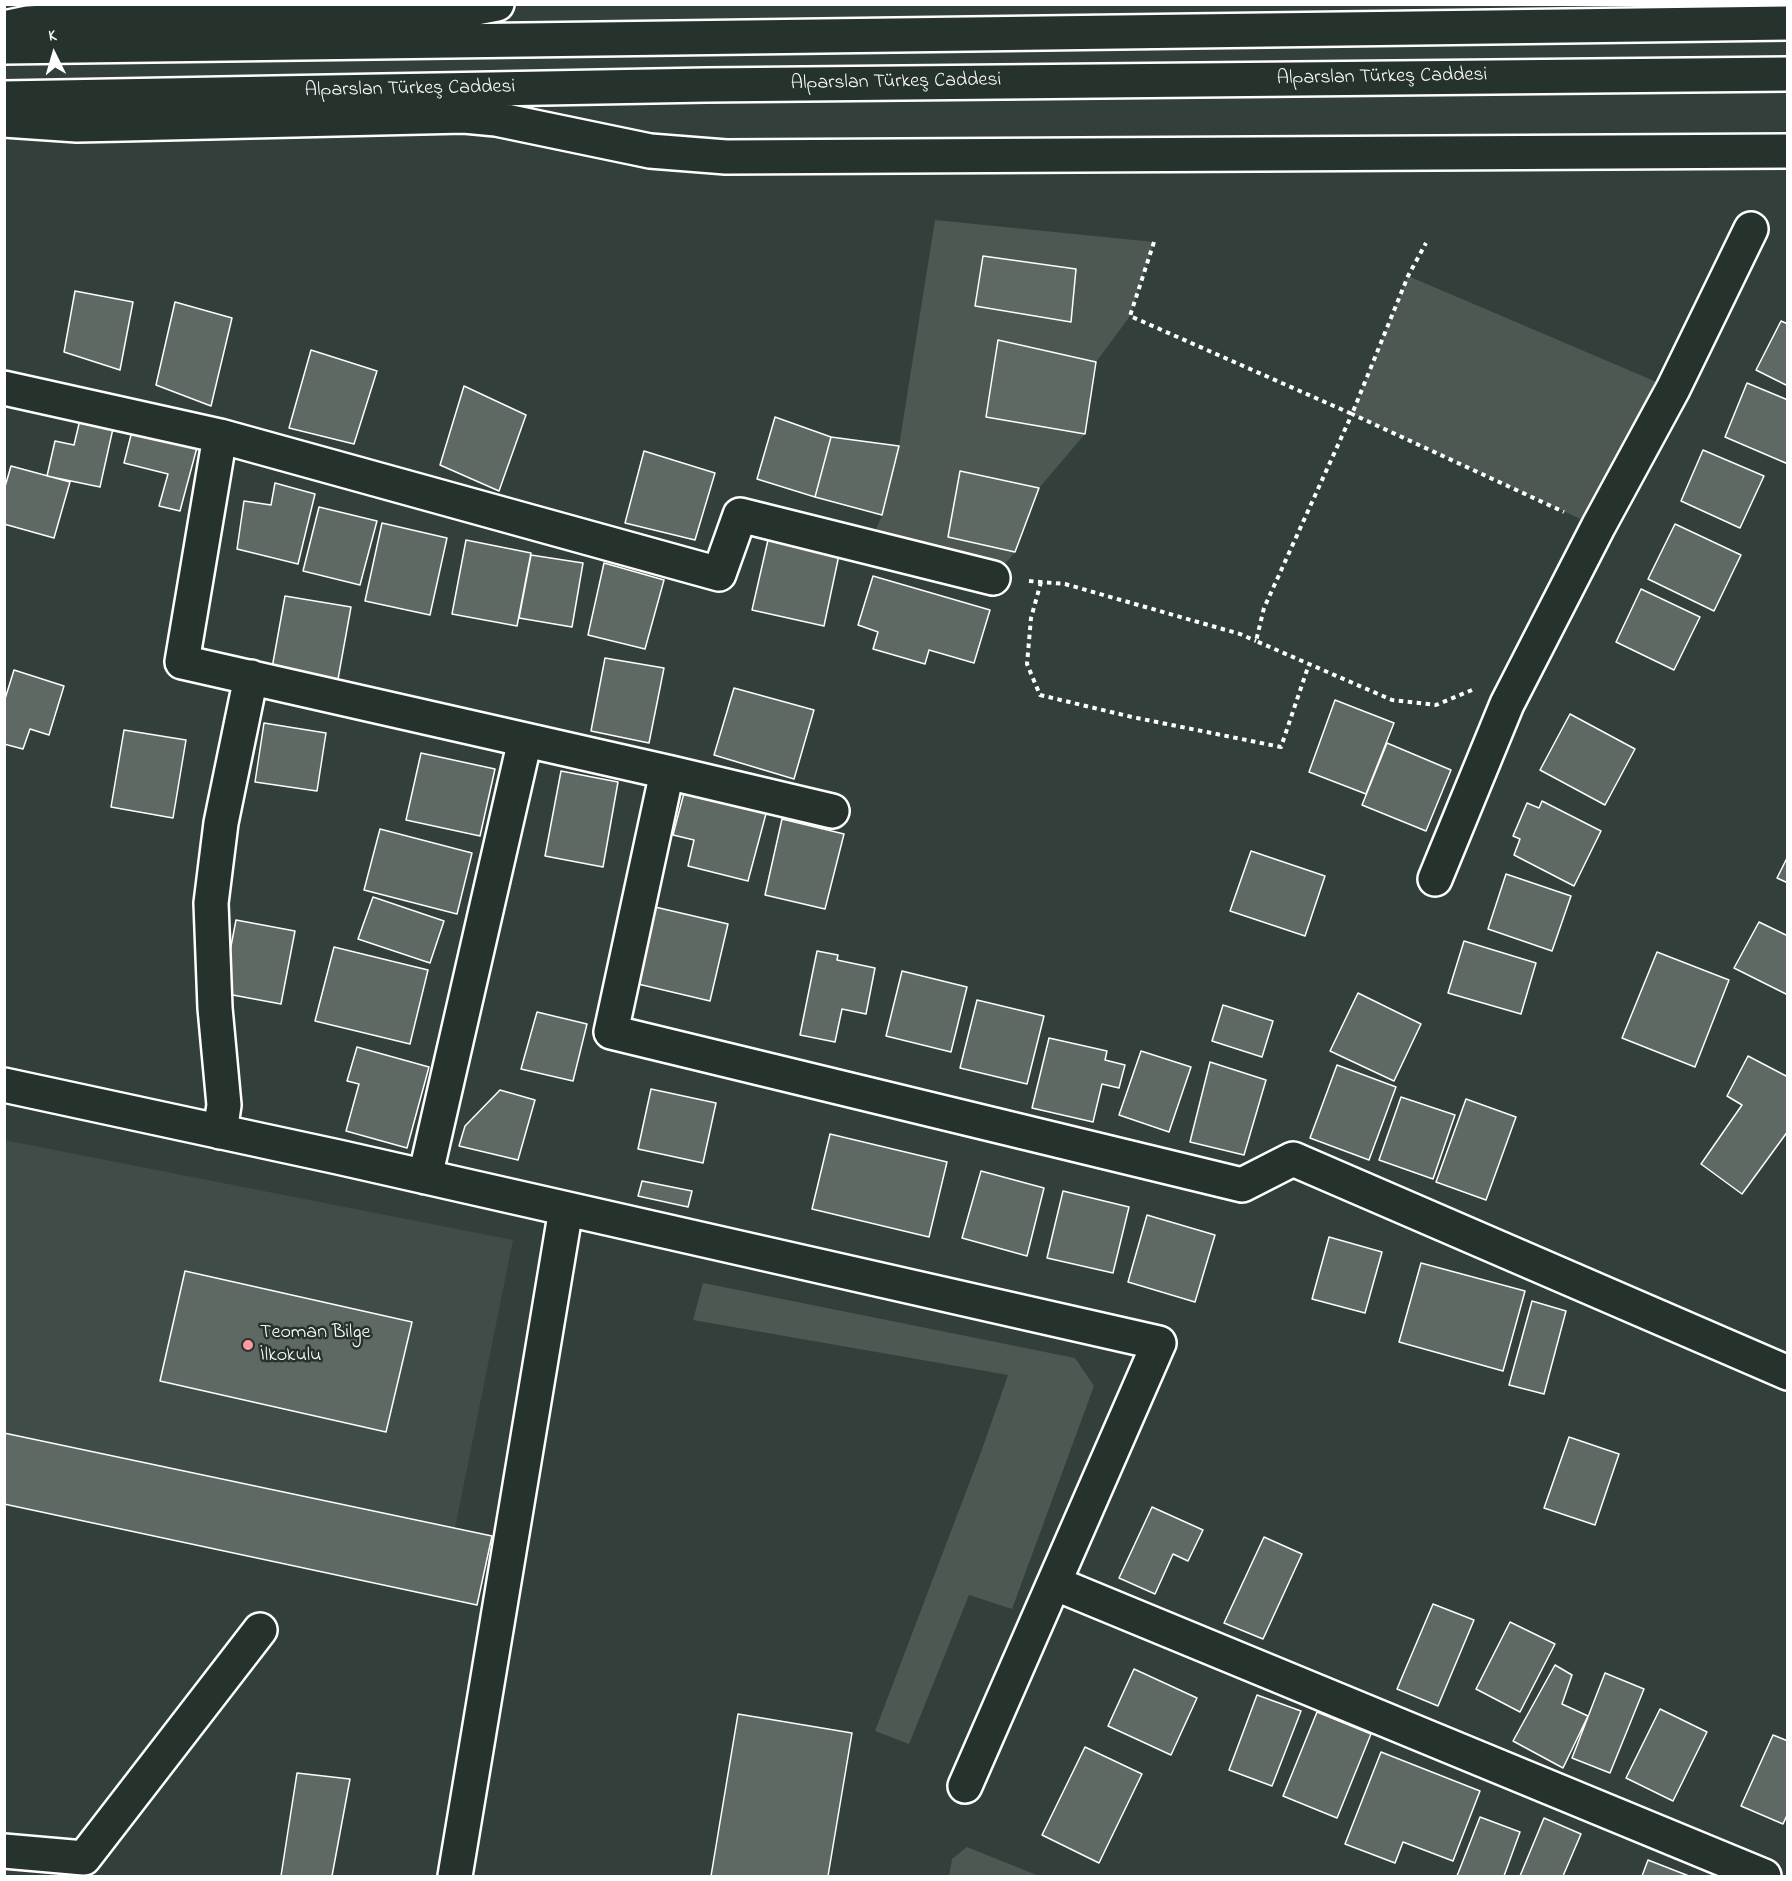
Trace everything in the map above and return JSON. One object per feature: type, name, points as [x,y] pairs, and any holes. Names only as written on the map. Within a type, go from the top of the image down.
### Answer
[{"type":"street","points":[[4,27],[76,19],[128,17],[430,13],[466,10],[497,4]]},
{"type":"street","points":[[4,46],[1788,23]]},
{"type":"street","name":"Alparslan Türkeş Caddesi","points":[[4,98],[707,85],[1788,74]]},
{"type":"street","points":[[4,120],[124,124],[464,116],[495,119],[650,151],[726,157],[1788,152]]},
{"type":"street","points":[[1435,879],[1507,704],[1598,527],[1673,389],[1751,229]]},
{"type":"street","points":[[4,388],[220,436],[719,574],[740,515],[993,578]]},
{"type":"street","points":[[220,436],[182,662],[832,811]]},
{"type":"street","points":[[220,1132],[224,1105],[215,1008],[212,903],[221,823],[251,677]]},
{"type":"street","points":[[424,1177],[525,740]]},
{"type":"street","points":[[667,772],[612,1032],[1242,1185],[1293,1159],[1788,1373]]},
{"type":"street","points":[[4,1085],[1159,1343],[965,1786]]},
{"type":"street","points":[[455,1876],[566,1209]]},
{"type":"street","points":[[1054,1583],[1764,1876]]},
{"type":"street","points":[[4,1851],[84,1858],[260,1630]]},
{"type":"path","points":[[1154,242],[1130,316],[1352,414],[1598,527]]},
{"type":"path","points":[[1257,641],[1264,608],[1352,414],[1408,276],[1426,243]]},
{"type":"path","points":[[993,578],[1065,584],[1240,634],[1392,700],[1436,705],[1475,688],[1507,704]]},
{"type":"path","points":[[1041,582],[1031,618],[1026,664],[1040,695],[1132,717],[1281,747],[1309,664]]},
{"type":"shaded area","points":[[935,220],[1154,242],[1130,316],[1096,362],[1085,434],[1039,488],[1015,552],[993,578],[869,547],[882,515],[899,446]]},
{"type":"shaded area","points":[[1408,276],[1673,389],[1598,527],[1352,414]]},
{"type":"shaded area","name":"Teoman Bilge İlkokulu","points":[[4,1140],[513,1240],[453,1538],[5,1450]]},
{"type":"shaded area","points":[[703,1283],[1075,1358],[1094,1386],[1012,1609],[969,1595],[909,1744],[875,1731],[1008,1375],[693,1320]]},
{"type":"shaded area","points":[[967,1847],[1039,1876],[949,1876],[952,1859]]},
{"type":"building","points":[[983,256],[1076,269],[1071,322],[975,306]]},
{"type":"building","points":[[75,291],[133,302],[120,370],[64,352]]},
{"type":"building","points":[[175,302],[232,318],[211,406],[156,385]]},
{"type":"building","points":[[1781,321],[1788,324],[1788,386],[1756,370]]},
{"type":"building","points":[[998,340],[1096,362],[1085,434],[986,417]]},
{"type":"building","points":[[311,350],[377,371],[354,444],[289,428]]},
{"type":"building","points":[[1747,383],[1788,400],[1788,464],[1725,437]]},
{"type":"building","points":[[464,386],[526,415],[499,491],[440,465]]},
{"type":"building","points":[[83,407],[116,415],[100,487],[47,476],[55,441],[74,445]]},
{"type":"building","points":[[775,417],[831,437],[815,497],[757,479]]},
{"type":"building","points":[[134,423],[199,440],[180,511],[159,506],[168,474],[124,463]]},
{"type":"building","points":[[831,437],[899,446],[882,515],[815,497]]},
{"type":"building","points":[[1703,450],[1764,476],[1740,528],[1681,501]]},
{"type":"building","points":[[644,451],[715,473],[695,540],[625,523]]},
{"type":"building","points":[[11,466],[70,482],[54,538],[4,524],[4,490]]},
{"type":"building","points":[[960,471],[1039,488],[1015,552],[948,537]]},
{"type":"building","points":[[275,483],[315,494],[298,564],[237,549],[244,501],[271,505]]},
{"type":"building","points":[[319,507],[377,521],[360,585],[303,571]]},
{"type":"building","points":[[382,523],[447,538],[430,615],[365,601]]},
{"type":"building","points":[[1675,524],[1741,555],[1714,611],[1648,579]]},
{"type":"building","points":[[466,540],[531,553],[517,626],[452,614]]},
{"type":"building","points":[[768,540],[839,555],[824,626],[752,610]]},
{"type":"building","points":[[531,555],[583,563],[572,627],[519,618]]},
{"type":"building","points":[[604,563],[664,580],[645,649],[588,635]]},
{"type":"building","points":[[873,576],[990,610],[974,663],[929,650],[925,664],[873,649],[878,632],[858,625]]},
{"type":"building","points":[[1641,589],[1700,617],[1674,670],[1616,642]]},
{"type":"building","points":[[285,596],[351,607],[338,679],[272,668]]},
{"type":"building","points":[[605,658],[664,668],[649,743],[591,731]]},
{"type":"building","points":[[14,670],[64,686],[49,735],[30,729],[23,749],[4,744],[4,702]]},
{"type":"building","points":[[734,688],[814,710],[794,779],[714,755]]},
{"type":"building","points":[[1335,700],[1394,723],[1366,794],[1309,772]]},
{"type":"building","points":[[1570,714],[1635,749],[1605,805],[1540,770]]},
{"type":"building","points":[[264,723],[326,733],[317,791],[255,782]]},
{"type":"building","points":[[124,730],[186,740],[173,818],[111,807]]},
{"type":"building","points":[[1387,743],[1451,770],[1426,831],[1362,805]]},
{"type":"building","points":[[421,753],[495,769],[480,836],[406,820]]},
{"type":"building","points":[[561,771],[618,782],[603,867],[545,856]]},
{"type":"building","points":[[685,789],[767,810],[748,881],[688,866],[694,840],[673,835]]},
{"type":"building","points":[[1542,801],[1601,831],[1574,886],[1514,855],[1520,839],[1513,836],[1527,803],[1539,808]]},
{"type":"building","points":[[782,819],[844,834],[825,909],[765,895]]},
{"type":"building","points":[[380,829],[472,853],[457,914],[364,890]]},
{"type":"building","points":[[1251,851],[1325,876],[1305,936],[1230,911]]},
{"type":"building","points":[[1788,856],[1788,883],[1777,878]]},
{"type":"building","points":[[1506,874],[1571,896],[1552,951],[1488,929]]},
{"type":"building","points":[[373,897],[444,921],[430,963],[358,939]]},
{"type":"building","points":[[655,907],[728,924],[710,1001],[638,984]]},
{"type":"building","points":[[236,920],[295,931],[281,1004],[222,993]]},
{"type":"building","points":[[1759,922],[1788,936],[1788,995],[1734,968]]},
{"type":"building","points":[[1464,941],[1536,963],[1521,1014],[1448,993]]},
{"type":"building","points":[[334,947],[428,970],[410,1044],[315,1021]]},
{"type":"building","points":[[817,951],[838,955],[837,960],[875,968],[866,1014],[842,1009],[835,1042],[800,1035]]},
{"type":"building","points":[[1657,952],[1729,980],[1695,1067],[1622,1038]]},
{"type":"building","points":[[902,971],[967,987],[951,1052],[886,1036]]},
{"type":"building","points":[[1358,993],[1421,1024],[1394,1081],[1330,1051]]},
{"type":"building","points":[[977,1000],[1044,1016],[1027,1084],[960,1068]]},
{"type":"building","points":[[1223,1005],[1273,1021],[1262,1057],[1212,1041]]},
{"type":"building","points":[[537,1012],[587,1024],[573,1081],[521,1069]]},
{"type":"building","points":[[1049,1038],[1107,1051],[1105,1060],[1125,1065],[1119,1088],[1102,1084],[1093,1122],[1032,1108]]},
{"type":"building","points":[[357,1047],[429,1067],[407,1148],[346,1131],[359,1084],[347,1081]]},
{"type":"building","points":[[1141,1051],[1191,1067],[1169,1132],[1119,1115]]},
{"type":"building","points":[[1748,1056],[1788,1077],[1788,1131],[1742,1194],[1701,1164],[1742,1105],[1727,1096]]},
{"type":"building","points":[[1210,1062],[1266,1080],[1244,1155],[1190,1142]]},
{"type":"building","points":[[1337,1065],[1396,1087],[1369,1160],[1310,1138]]},
{"type":"building","points":[[651,1089],[716,1103],[703,1163],[638,1149]]},
{"type":"building","points":[[500,1090],[535,1100],[518,1160],[459,1146],[465,1126]]},
{"type":"building","points":[[1401,1097],[1455,1115],[1433,1179],[1379,1160]]},
{"type":"building","points":[[1466,1099],[1516,1117],[1486,1200],[1436,1182]]},
{"type":"building","points":[[830,1134],[947,1162],[929,1237],[812,1209]]},
{"type":"building","points":[[981,1171],[1044,1188],[1027,1256],[962,1238]]},
{"type":"building","points":[[642,1181],[692,1191],[688,1207],[638,1196]]},
{"type":"building","points":[[1063,1191],[1129,1207],[1113,1273],[1047,1258]]},
{"type":"building","points":[[1147,1215],[1215,1235],[1195,1302],[1128,1282]]},
{"type":"building","points":[[1329,1237],[1382,1252],[1365,1313],[1312,1299]]},
{"type":"building","points":[[1421,1263],[1525,1291],[1503,1371],[1399,1342]]},
{"type":"building","points":[[185,1271],[412,1322],[386,1432],[160,1381]]},
{"type":"building","points":[[1532,1301],[1566,1311],[1544,1394],[1509,1385]]},
{"type":"building","points":[[4,1433],[492,1536],[477,1605],[4,1504]]},
{"type":"building","points":[[1569,1437],[1619,1454],[1595,1525],[1544,1508]]},
{"type":"building","points":[[1152,1507],[1203,1530],[1188,1561],[1173,1554],[1155,1594],[1119,1578]]},
{"type":"building","points":[[1264,1537],[1302,1554],[1263,1639],[1224,1623]]},
{"type":"building","points":[[1433,1604],[1474,1620],[1438,1706],[1397,1689]]},
{"type":"building","points":[[1510,1622],[1555,1644],[1520,1712],[1476,1689]]},
{"type":"building","points":[[1555,1665],[1572,1675],[1562,1704],[1588,1716],[1563,1768],[1513,1741]]},
{"type":"building","points":[[1134,1669],[1197,1698],[1171,1755],[1108,1726]]},
{"type":"building","points":[[1605,1673],[1644,1689],[1610,1773],[1572,1758]]},
{"type":"building","points":[[1257,1695],[1301,1711],[1272,1786],[1229,1770]]},
{"type":"building","points":[[1660,1709],[1707,1732],[1673,1801],[1626,1778]]},
{"type":"building","points":[[1317,1712],[1371,1734],[1337,1818],[1283,1796]]},
{"type":"building","points":[[738,1714],[852,1733],[828,1876],[711,1876]]},
{"type":"building","points":[[1773,1735],[1788,1741],[1788,1813],[1783,1824],[1741,1806]]},
{"type":"building","points":[[1085,1747],[1142,1774],[1099,1863],[1042,1835]]},
{"type":"building","points":[[1381,1752],[1480,1791],[1453,1861],[1403,1842],[1395,1863],[1345,1844]]},
{"type":"building","points":[[297,1773],[350,1779],[332,1876],[281,1876]]},
{"type":"building","points":[[1480,1817],[1520,1832],[1504,1876],[1457,1876]]},
{"type":"building","points":[[1544,1818],[1581,1834],[1563,1876],[1520,1876]]},
{"type":"building","points":[[1648,1860],[1689,1876],[1642,1876]]},
{"type":"place","name":"Teoman Bilge İlkokulu","points":[[248,1345]]}]
